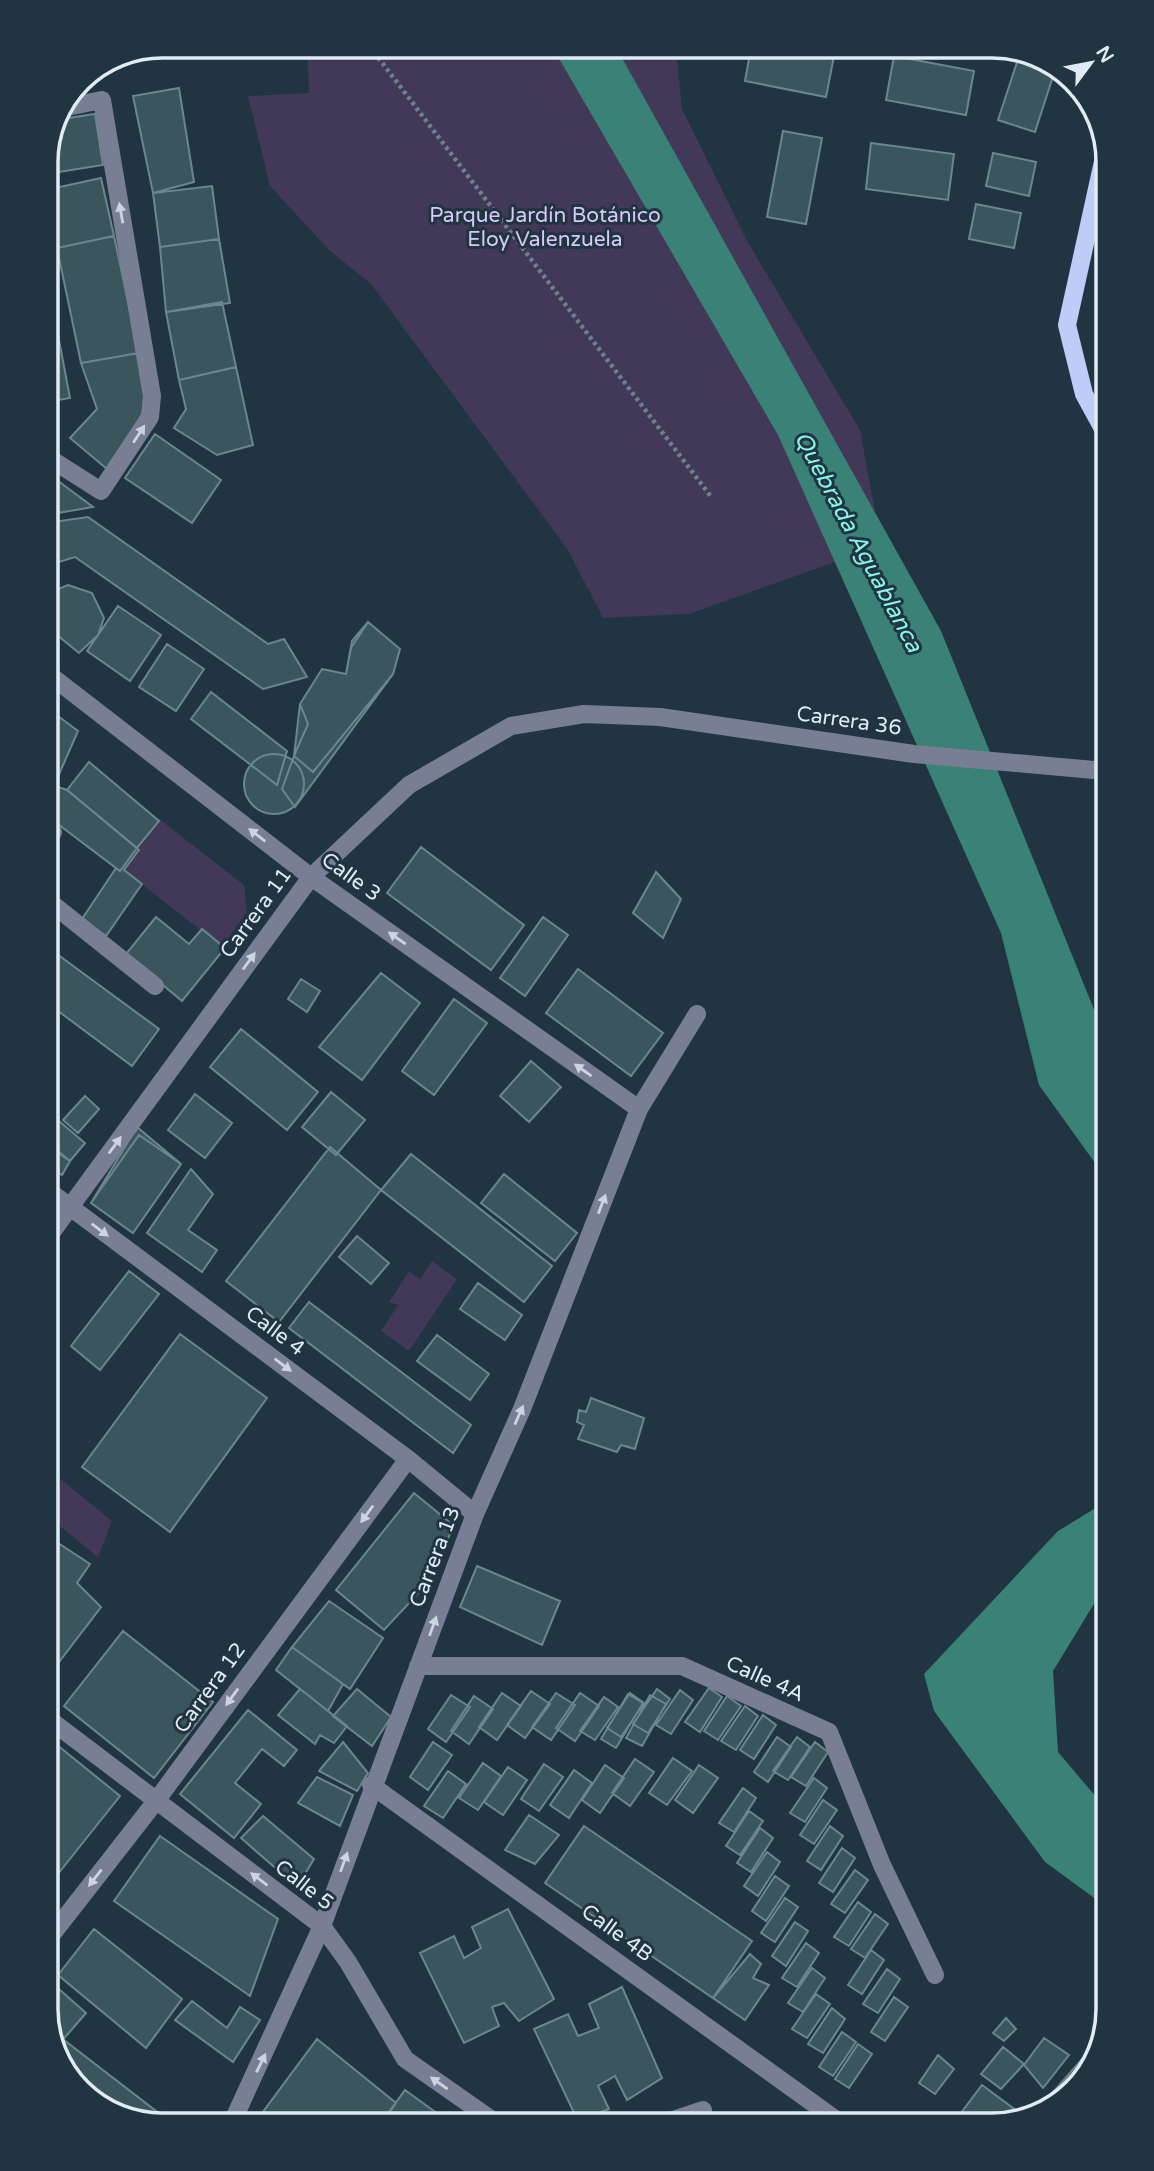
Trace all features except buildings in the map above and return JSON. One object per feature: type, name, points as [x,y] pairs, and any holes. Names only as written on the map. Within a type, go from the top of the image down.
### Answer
[{"type":"main road","points":[[1096,193],[1067,325],[1084,394],[1096,416]]},
{"type":"street","points":[[58,464],[101,492],[150,418],[152,396],[102,100],[74,106]]},
{"type":"street","name":"Calle 3","points":[[58,680],[310,877],[639,1109]]},
{"type":"street","name":"Carrera 11","points":[[58,1224],[310,877],[409,785],[511,726],[584,714]]},
{"type":"street","name":"Carrera 36","points":[[584,714],[660,717],[914,754],[1096,770]]},
{"type":"street","points":[[58,909],[155,986]]},
{"type":"street","name":"Carrera 13","points":[[236,2113],[322,1926],[475,1514],[522,1409],[639,1109],[697,1014]]},
{"type":"street","name":"Calle 4","points":[[58,1198],[408,1459],[475,1514]]},
{"type":"street","name":"Carrera 12","points":[[58,1926],[156,1801],[408,1459]]},
{"type":"street","name":"Calle 4A","points":[[418,1666],[682,1666],[829,1732],[882,1865],[935,1975]]},
{"type":"street","name":"Calle 5","points":[[58,1726],[322,1926],[348,1962],[405,2059],[482,2113]]},
{"type":"street","name":"Calle 4B","points":[[372,1786],[827,2113]]},
{"type":"street","points":[[694,2113],[703,2110]]},
{"type":"path","points":[[379,58],[712,498]]},
{"type":"green space","name":"Parque Jardín Botánico Eloy Valenzuela","points":[[307,58],[677,58],[682,109],[747,241],[860,430],[875,512],[863,546],[835,562],[689,614],[603,618],[568,550],[371,284],[330,251],[270,186],[248,96],[309,93]]},
{"type":"green space","points":[[158,818],[244,885],[247,912],[222,947],[124,870],[159,821]]},
{"type":"green space","points":[[432,1261],[457,1279],[409,1351],[381,1331],[398,1305],[389,1302],[409,1271],[420,1279]]},
{"type":"green space","points":[[58,1477],[112,1521],[98,1557],[58,1525]]},
{"type":"water","name":"Quebrada Aguablanca","points":[[559,58],[622,58],[941,631],[1096,1014],[1096,1164],[1039,1085],[1001,933],[778,435]]},
{"type":"water","points":[[1096,1508],[1096,1601],[1053,1671],[1058,1752],[1096,1797],[1096,1899],[1045,1862],[934,1711],[924,1674],[1058,1531]]}]
